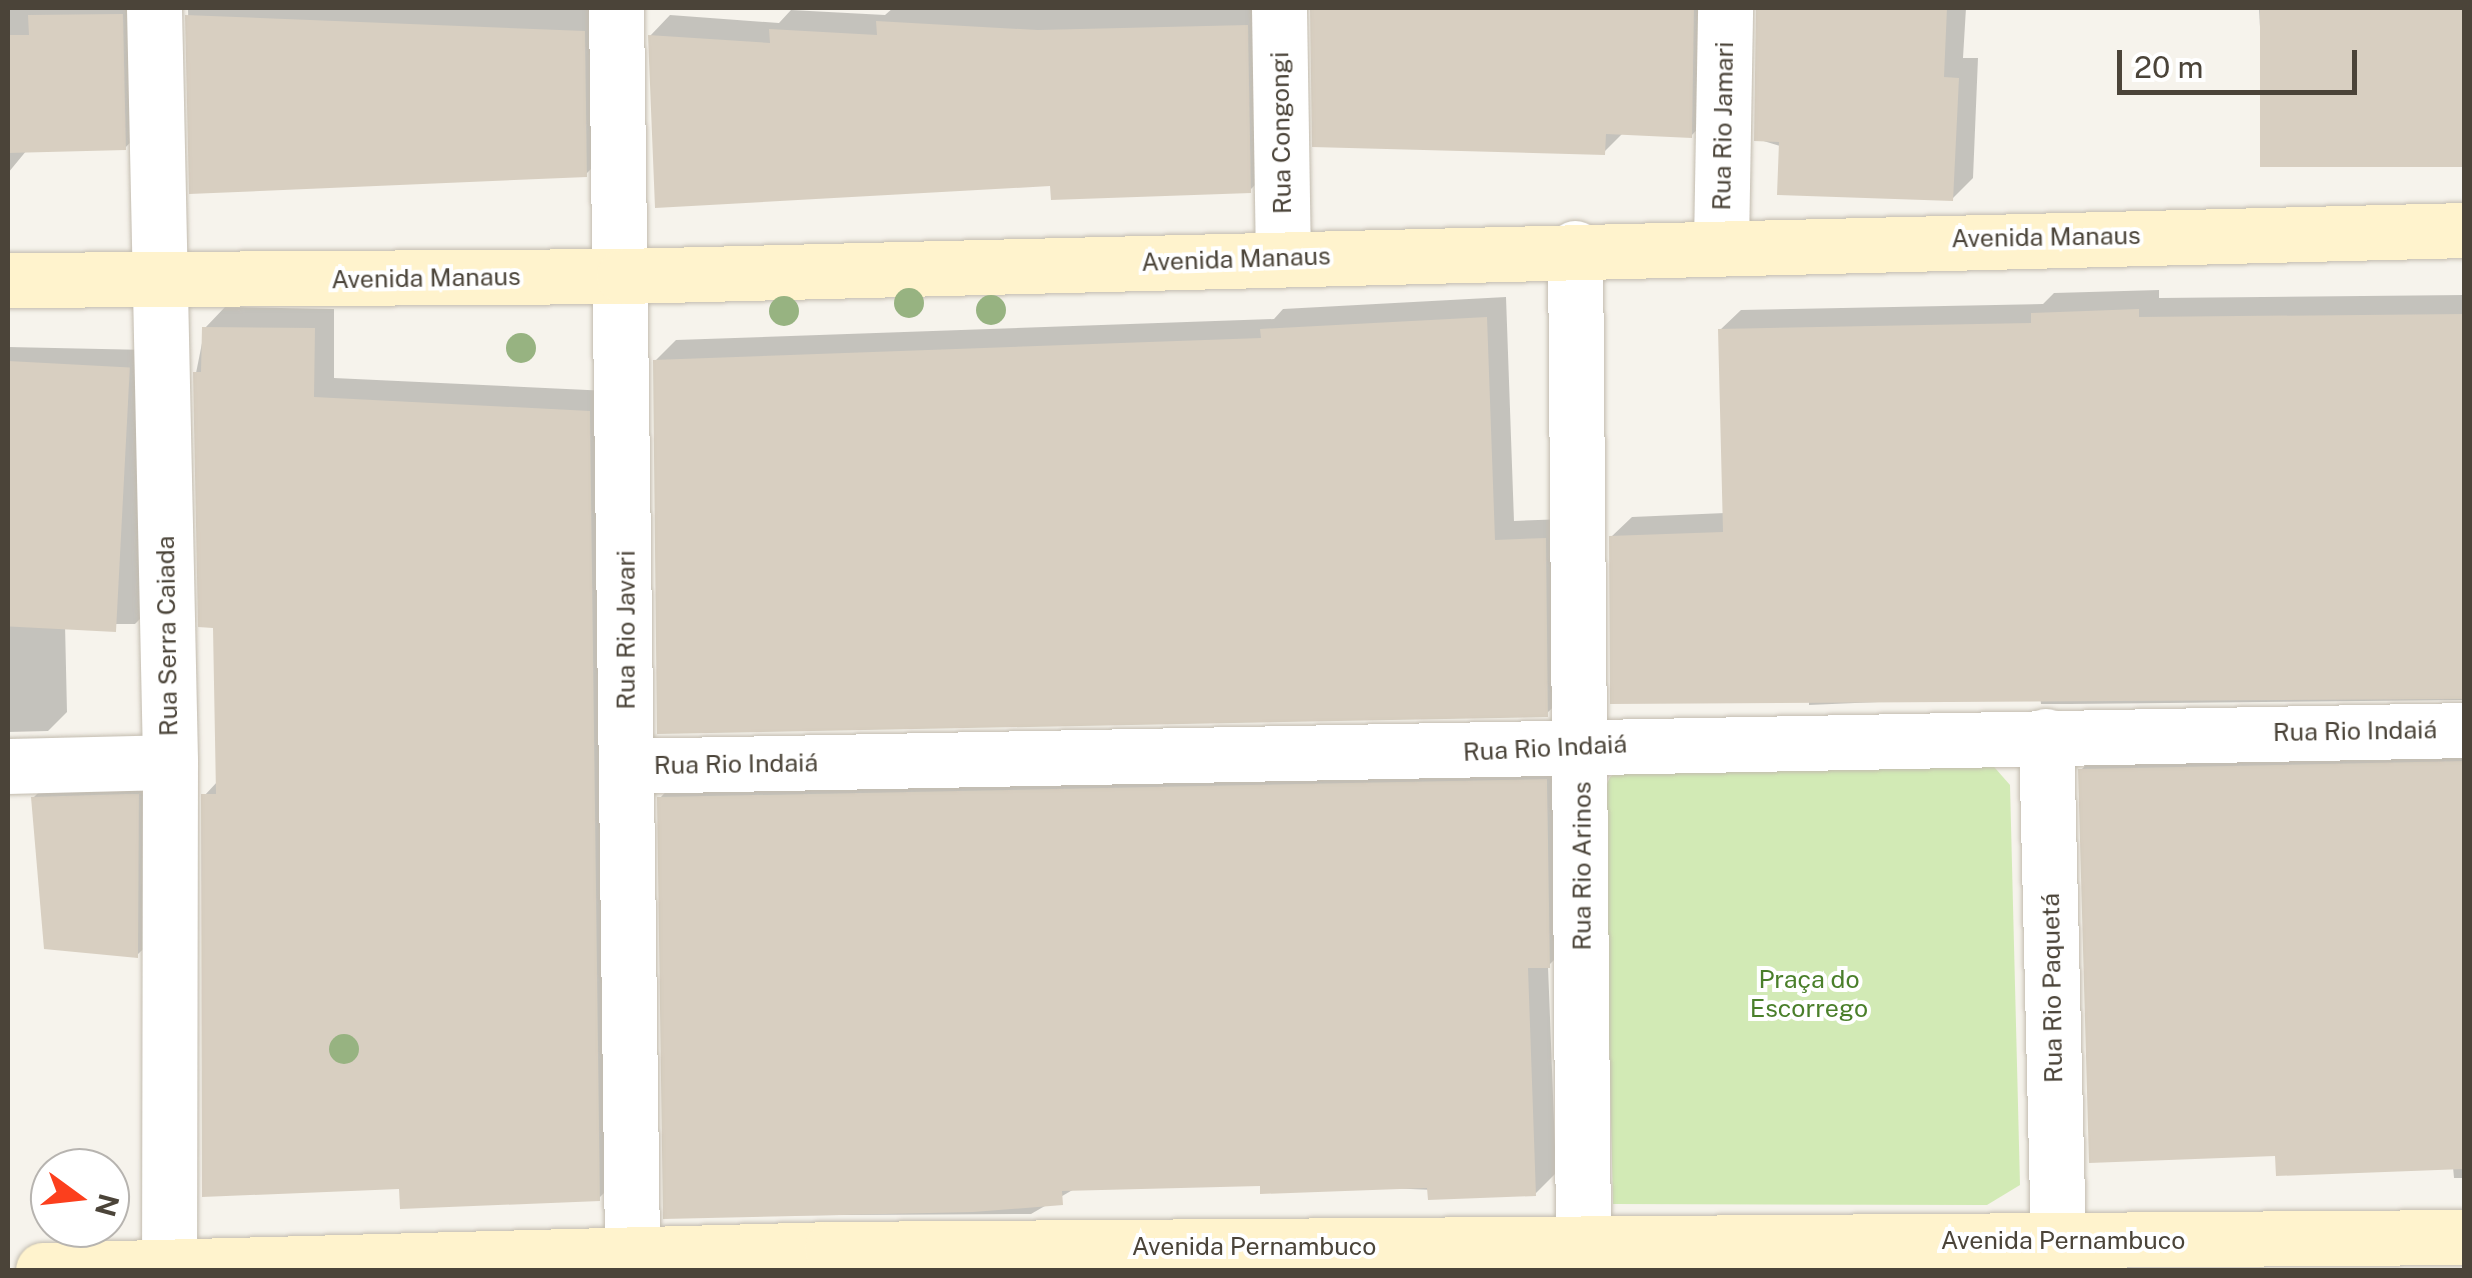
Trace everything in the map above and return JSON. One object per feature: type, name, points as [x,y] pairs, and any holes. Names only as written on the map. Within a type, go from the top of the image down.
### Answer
[{"type":"main road","name":"Avenida Manaus","points":[[8,280],[624,276],[1721,244],[2464,230]]},
{"type":"main road","name":"Avenida Pernambuco","points":[[43,1270],[484,1262],[632,1252],[832,1260],[1583,1243],[2464,1236]]},
{"type":"street","name":"Rua Serra Caiada","points":[[154,8],[170,762],[169,1265]]},
{"type":"street","name":"Rua Rio Javari","points":[[616,8],[624,276],[632,1252]]},
{"type":"street","name":"Rua Congongi","points":[[1279,8],[1283,258]]},
{"type":"street","name":"Rua Rio Jamari","points":[[1721,244],[1725,8]]},
{"type":"street","name":"Rua Rio Arinos","points":[[1575,248],[1582,744],[1583,1243]]},
{"type":"street","name":"Rua Rio Indaiá","points":[[626,766],[1582,744],[2464,730]]},
{"type":"street","name":"Rua Rio Paquetá","points":[[2046,736],[2058,1240]]},
{"type":"street","points":[[8,766],[170,762]]},
{"type":"green space","name":"Praça do Escorrego","points":[[1988,760],[2010,785],[2020,1185],[1987,1205],[1613,1204],[1603,793],[1610,777],[1621,769]]},
{"type":"building","points":[[1310,8],[1694,8],[1692,138],[1606,134],[1605,155],[1312,147]]},
{"type":"building","points":[[1756,8],[1947,8],[1944,77],[1959,78],[1953,201],[1777,195],[1779,142],[1754,141]]},
{"type":"building","points":[[2260,8],[2464,8],[2464,167],[2260,167]]},
{"type":"building","points":[[123,14],[126,150],[8,153],[8,35],[29,35],[28,15]]},
{"type":"building","points":[[185,15],[585,31],[587,177],[189,194]]},
{"type":"building","points":[[876,21],[1038,30],[1248,25],[1251,193],[1051,200],[1050,186],[655,208],[648,35],[770,43],[769,29],[877,35]]},
{"type":"building","points":[[2139,309],[2139,317],[2464,314],[2464,699],[1610,704],[1609,536],[1723,532],[1718,329],[2031,323],[2031,313]]},
{"type":"building","points":[[1487,317],[1495,540],[1546,538],[1548,717],[657,734],[653,360],[1261,338],[1260,329]]},
{"type":"building","points":[[202,327],[315,328],[314,397],[590,411],[600,1201],[400,1209],[399,1189],[202,1197],[201,794],[216,794],[213,628],[198,627],[193,372],[201,372]]},
{"type":"building","points":[[8,361],[130,367],[116,632],[8,626]]},
{"type":"building","points":[[2464,761],[2464,1169],[2276,1176],[2275,1156],[2089,1163],[2078,769]]},
{"type":"building","points":[[1547,779],[1550,968],[1528,968],[1536,1196],[1428,1200],[1427,1188],[1260,1194],[1260,1186],[1062,1191],[1063,1205],[973,1212],[663,1219],[657,797]]},
{"type":"building","points":[[139,794],[138,958],[44,949],[31,797]]}]
